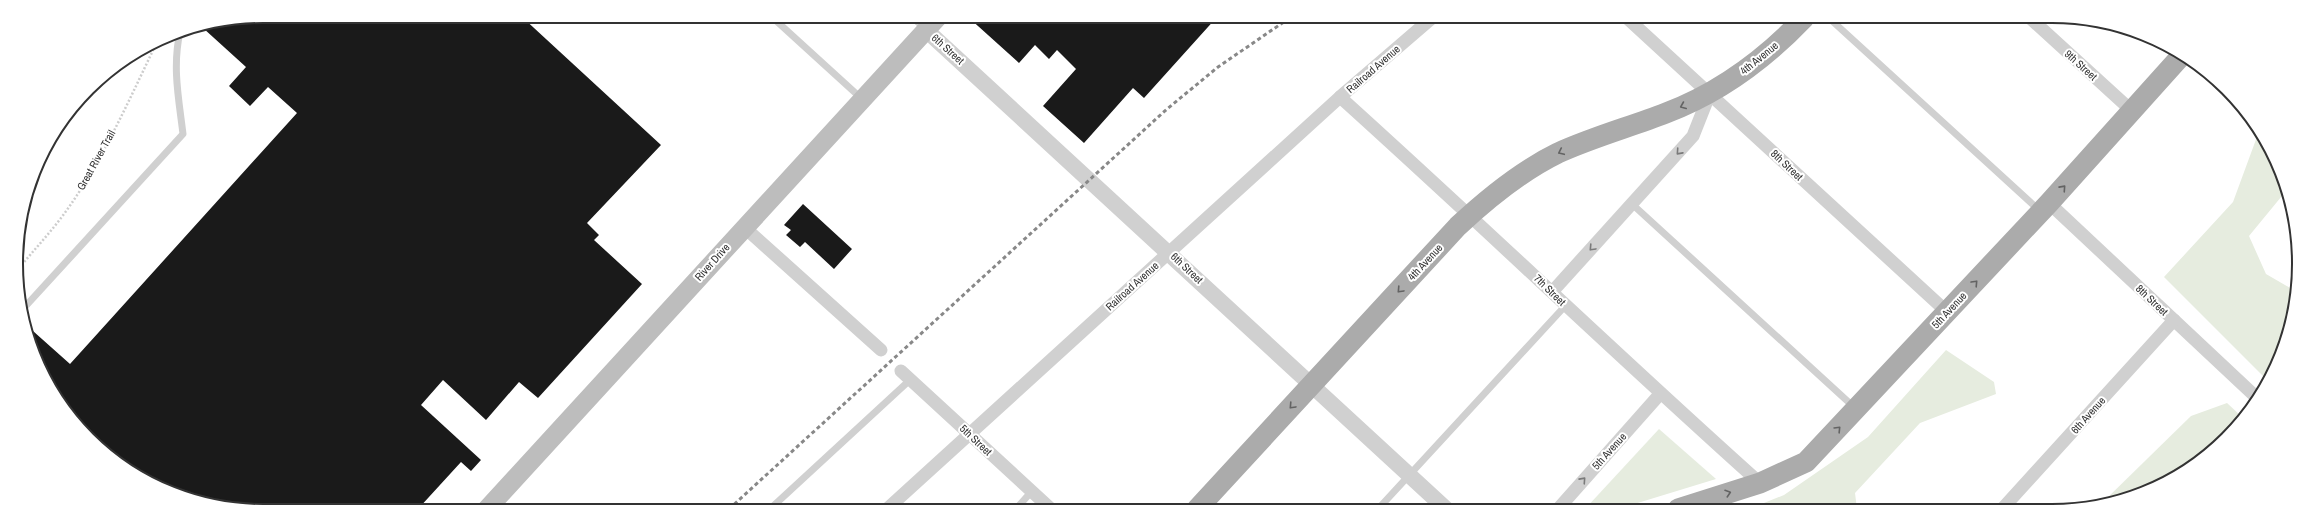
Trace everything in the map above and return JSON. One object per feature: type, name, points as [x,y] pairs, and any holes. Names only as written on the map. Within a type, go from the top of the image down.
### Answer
[{"type":"main road","name":"River Drive","points":[[492,504],[932,23]]},
{"type":"main road","name":"4th Avenue","points":[[1202,504],[1471,214],[1505,185],[1556,154],[1605,134],[1666,113],[1710,93],[1767,54],[1799,23]]},
{"type":"main road","name":"5th Avenue","points":[[1694,504],[1760,483],[1806,462],[1857,410],[2045,208],[2178,59]]},
{"type":"street","name":"6th Street","points":[[932,23],[1169,252],[1441,504]]},
{"type":"street","name":"Railroad Avenue","points":[[893,504],[1340,97],[1426,23]]},
{"type":"street","name":"8th Street","points":[[1633,23],[1947,312]]},
{"type":"street","name":"9th Street","points":[[2035,23],[2132,111]]},
{"type":"street","points":[[1552,292],[1693,136],[1710,93]]},
{"type":"street","name":"7th Street","points":[[1340,97],[1471,214],[1660,394],[1760,483]]},
{"type":"street","name":"8th Street","points":[[2045,208],[2174,320],[2253,394]]},
{"type":"street","points":[[744,227],[881,350]]},
{"type":"street","name":"6th Avenue","points":[[2007,504],[2174,320]]},
{"type":"street","name":"5th Street","points":[[906,375],[1046,504]]},
{"type":"street","name":"5th Avenue","points":[[1562,504],[1660,394]]},
{"type":"lane","points":[[779,23],[862,99]]},
{"type":"lane","points":[[1835,23],[2045,208]]},
{"type":"lane","points":[[27,304],[183,134],[175,73],[176,50],[179,38]]},
{"type":"lane","points":[[1632,204],[1857,410]]},
{"type":"lane","points":[[1383,504],[1566,305]]},
{"type":"lane","points":[[775,504],[906,375]]},
{"type":"lane","points":[[1020,504],[1032,491]]},
{"type":"path","name":"Great River Trail","points":[[23,263],[64,214],[82,185],[128,103],[153,50]]},
{"type":"shaded area","points":[[2257,138],[2274,171],[2282,196],[2249,236],[2266,274],[2290,288],[2284,326],[2274,356],[2264,377],[2164,277],[2233,202]]},
{"type":"shaded area","points":[[1946,350],[1994,382],[1996,394],[1920,423],[1855,493],[1856,504],[1762,504],[1784,495],[1868,437]]},
{"type":"shaded area","points":[[2227,403],[2239,414],[2222,434],[2198,454],[2172,472],[2144,486],[2108,497],[2191,416]]},
{"type":"shaded area","points":[[1659,429],[1716,479],[1634,504],[1590,504]]},
{"type":"building","points":[[264,23],[529,23],[661,145],[587,223],[599,235],[594,240],[642,284],[538,398],[519,382],[486,420],[443,380],[421,405],[481,460],[471,471],[461,462],[423,504],[264,504],[232,502],[201,496],[171,486],[143,472],[117,454],[93,434],[73,410],[55,384],[41,356],[33,331],[70,364],[297,113],[268,87],[250,106],[229,86],[246,67],[205,30],[232,25]]},
{"type":"building","points":[[975,23],[1212,23],[1144,98],[1133,88],[1084,143],[1043,106],[1076,69],[1057,50],[1049,59],[1035,45],[1019,63]]},
{"type":"building","points":[[803,204],[852,249],[834,269],[805,242],[800,247],[786,235],[791,230],[784,225]]},
{"type":"railway","points":[[734,504],[1167,109],[1218,67],[1282,23]]}]
